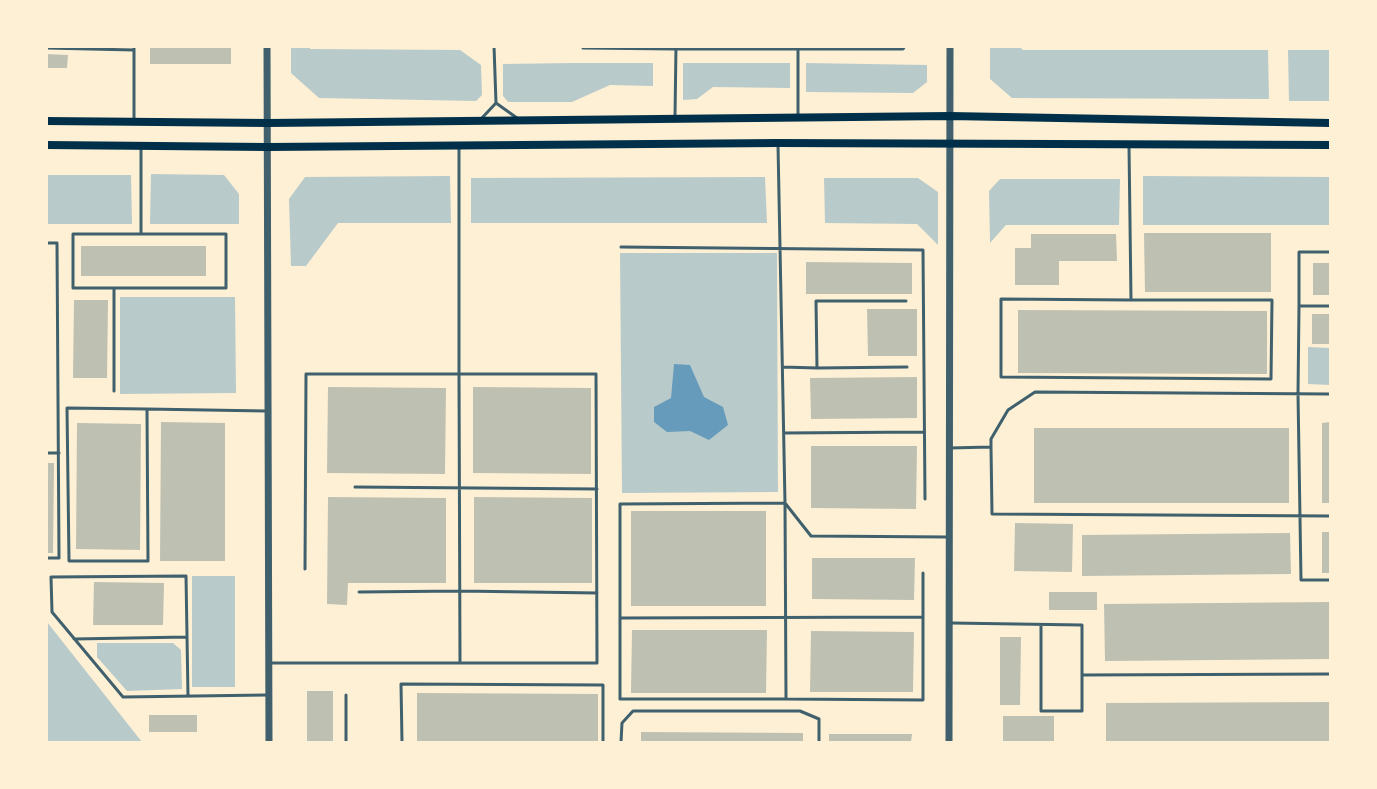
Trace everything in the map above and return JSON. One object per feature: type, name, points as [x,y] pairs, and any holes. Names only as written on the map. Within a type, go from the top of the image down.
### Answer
[{"type":"main road","points":[[46,122],[268,123],[950,116],[1330,123]]},
{"type":"main road","points":[[46,145],[267,147],[778,143],[1330,145]]},
{"type":"street","points":[[267,46],[269,742]]},
{"type":"street","points":[[949,742],[950,46]]},
{"type":"lane","points":[[480,121],[496,104],[494,46]]},
{"type":"lane","points":[[583,48],[903,49],[905,46]]},
{"type":"lane","points":[[46,48],[134,48],[134,122]]},
{"type":"lane","points":[[675,119],[676,48]]},
{"type":"lane","points":[[798,48],[798,117]]},
{"type":"lane","points":[[496,104],[521,120]]},
{"type":"lane","points":[[778,143],[784,433],[786,699]]},
{"type":"lane","points":[[1129,144],[1131,300]]},
{"type":"lane","points":[[141,146],[141,234]]},
{"type":"lane","points":[[459,146],[460,663]]},
{"type":"lane","points":[[73,234],[141,234],[226,234],[226,288],[73,288],[73,234]]},
{"type":"lane","points":[[46,243],[57,243],[59,558],[46,558]]},
{"type":"lane","points":[[621,247],[923,250],[925,499]]},
{"type":"lane","points":[[1330,252],[1299,252],[1298,394],[1300,580],[1330,580]]},
{"type":"lane","points":[[114,288],[114,391]]},
{"type":"lane","points":[[1001,299],[1131,300],[1272,300],[1271,379],[1000,377],[1001,299]]},
{"type":"lane","points":[[817,368],[816,301],[906,301]]},
{"type":"lane","points":[[1299,306],[1330,306]]},
{"type":"lane","points":[[783,368],[907,368]]},
{"type":"lane","points":[[269,663],[597,663],[596,374],[306,374],[305,569]]},
{"type":"lane","points":[[1330,394],[1035,392],[1008,410],[991,439],[992,514],[1330,516]]},
{"type":"lane","points":[[147,409],[148,561],[69,561],[68,408],[147,409],[268,411]]},
{"type":"lane","points":[[784,433],[924,432]]},
{"type":"lane","points":[[950,448],[991,447]]},
{"type":"lane","points":[[46,453],[58,453]]},
{"type":"lane","points":[[355,487],[597,489]]},
{"type":"lane","points":[[785,503],[811,536],[950,537]]},
{"type":"lane","points":[[785,503],[620,504],[620,699],[923,700],[923,573]]},
{"type":"lane","points":[[188,696],[186,576],[51,577],[51,612],[123,698],[269,695]]},
{"type":"lane","points":[[359,592],[597,593]]},
{"type":"lane","points":[[620,618],[923,617]]},
{"type":"lane","points":[[949,623],[1041,624],[1082,625],[1082,711],[1041,711],[1041,624]]},
{"type":"lane","points":[[74,639],[187,637]]},
{"type":"lane","points":[[1082,675],[1330,674]]},
{"type":"lane","points":[[402,742],[401,684],[603,685],[603,742]]},
{"type":"lane","points":[[346,695],[346,742]]},
{"type":"lane","points":[[621,742],[622,723],[633,711],[800,711],[819,719],[819,742]]},
{"type":"shaded area","points":[[291,47],[460,50],[481,65],[482,95],[476,101],[319,98],[291,73]]},
{"type":"shaded area","points":[[990,47],[1020,47],[1023,50],[1268,50],[1269,99],[1012,98],[990,79]]},
{"type":"shaded area","points":[[1288,50],[1330,50],[1330,101],[1289,101]]},
{"type":"shaded area","points":[[653,63],[653,86],[610,85],[572,102],[508,102],[503,96],[503,64]]},
{"type":"shaded area","points":[[683,63],[790,63],[790,88],[713,87],[697,99],[683,100]]},
{"type":"shaded area","points":[[806,63],[927,65],[927,82],[913,93],[806,92]]},
{"type":"shaded area","points":[[151,174],[224,175],[239,194],[239,224],[150,224]]},
{"type":"shaded area","points":[[47,175],[131,175],[132,224],[47,224]]},
{"type":"shaded area","points":[[450,176],[451,223],[338,223],[306,266],[291,266],[289,199],[305,177]]},
{"type":"shaded area","points":[[1143,176],[1330,177],[1330,225],[1143,225]]},
{"type":"shaded area","points":[[765,177],[767,223],[471,223],[471,178]]},
{"type":"shaded area","points":[[824,178],[918,178],[938,192],[938,245],[917,224],[825,223]]},
{"type":"shaded area","points":[[1000,179],[1120,179],[1119,225],[1006,225],[990,243],[989,191]]},
{"type":"shaded area","points":[[620,253],[777,253],[778,492],[622,493]]},
{"type":"shaded area","points":[[120,297],[235,297],[236,393],[120,394]]},
{"type":"shaded area","points":[[1308,347],[1330,348],[1330,385],[1308,384]]},
{"type":"shaded area","points":[[192,576],[235,576],[235,687],[192,687]]},
{"type":"shaded area","points":[[47,622],[142,742],[47,742]]},
{"type":"shaded area","points":[[97,643],[173,643],[181,650],[182,689],[127,691],[97,657]]},
{"type":"water","points":[[674,364],[690,365],[704,397],[723,407],[728,425],[709,440],[690,431],[667,432],[654,422],[654,407],[671,398]]},
{"type":"building","points":[[150,46],[231,46],[231,64],[150,64]]},
{"type":"building","points":[[46,54],[68,55],[67,68],[46,68]]},
{"type":"building","points":[[1144,233],[1271,233],[1271,292],[1145,292]]},
{"type":"building","points":[[1031,234],[1116,234],[1117,261],[1059,261],[1059,285],[1015,285],[1015,248],[1031,248]]},
{"type":"building","points":[[81,246],[206,246],[206,276],[81,276]]},
{"type":"building","points":[[806,262],[912,263],[912,294],[806,294]]},
{"type":"building","points":[[1313,263],[1330,263],[1330,295],[1313,295]]},
{"type":"building","points":[[74,300],[108,300],[107,378],[73,378]]},
{"type":"building","points":[[867,309],[917,309],[917,356],[868,356]]},
{"type":"building","points":[[1018,310],[1267,311],[1267,374],[1018,373]]},
{"type":"building","points":[[1312,314],[1330,314],[1330,344],[1312,344]]},
{"type":"building","points":[[917,377],[917,418],[811,419],[810,378]]},
{"type":"building","points":[[328,387],[446,388],[445,474],[327,473]]},
{"type":"building","points":[[473,387],[591,388],[591,474],[473,473]]},
{"type":"building","points":[[161,422],[225,423],[225,561],[160,561]]},
{"type":"building","points":[[1330,422],[1330,503],[1322,503],[1322,423]]},
{"type":"building","points":[[77,423],[141,424],[140,550],[76,549]]},
{"type":"building","points":[[1034,428],[1289,428],[1289,503],[1034,503]]},
{"type":"building","points":[[811,446],[917,446],[916,509],[811,508]]},
{"type":"building","points":[[46,463],[54,463],[53,553],[46,553]]},
{"type":"building","points":[[328,497],[446,498],[446,583],[348,583],[347,605],[327,604]]},
{"type":"building","points":[[474,497],[592,498],[592,583],[474,583]]},
{"type":"building","points":[[631,511],[766,511],[766,606],[631,606]]},
{"type":"building","points":[[1015,523],[1073,524],[1072,572],[1014,571]]},
{"type":"building","points":[[1322,532],[1330,532],[1330,573],[1322,573]]},
{"type":"building","points":[[1290,533],[1291,574],[1082,576],[1082,535]]},
{"type":"building","points":[[812,558],[915,558],[914,600],[812,599]]},
{"type":"building","points":[[94,582],[164,583],[163,625],[93,625]]},
{"type":"building","points":[[1049,592],[1097,592],[1097,610],[1049,610]]},
{"type":"building","points":[[1330,602],[1330,659],[1105,661],[1104,604]]},
{"type":"building","points":[[632,630],[767,630],[766,693],[631,693]]},
{"type":"building","points":[[811,631],[914,632],[913,692],[810,692]]},
{"type":"building","points":[[1000,637],[1021,637],[1020,705],[1000,705]]},
{"type":"building","points":[[307,691],[333,691],[333,742],[307,742]]},
{"type":"building","points":[[417,693],[598,694],[598,742],[417,742]]},
{"type":"building","points":[[1330,702],[1330,742],[1106,742],[1106,703]]},
{"type":"building","points":[[149,715],[197,715],[197,732],[149,732]]},
{"type":"building","points":[[1003,716],[1054,716],[1054,742],[1003,742]]},
{"type":"building","points":[[641,732],[803,733],[803,742],[641,742]]},
{"type":"building","points":[[829,734],[912,734],[911,742],[829,742]]}]
